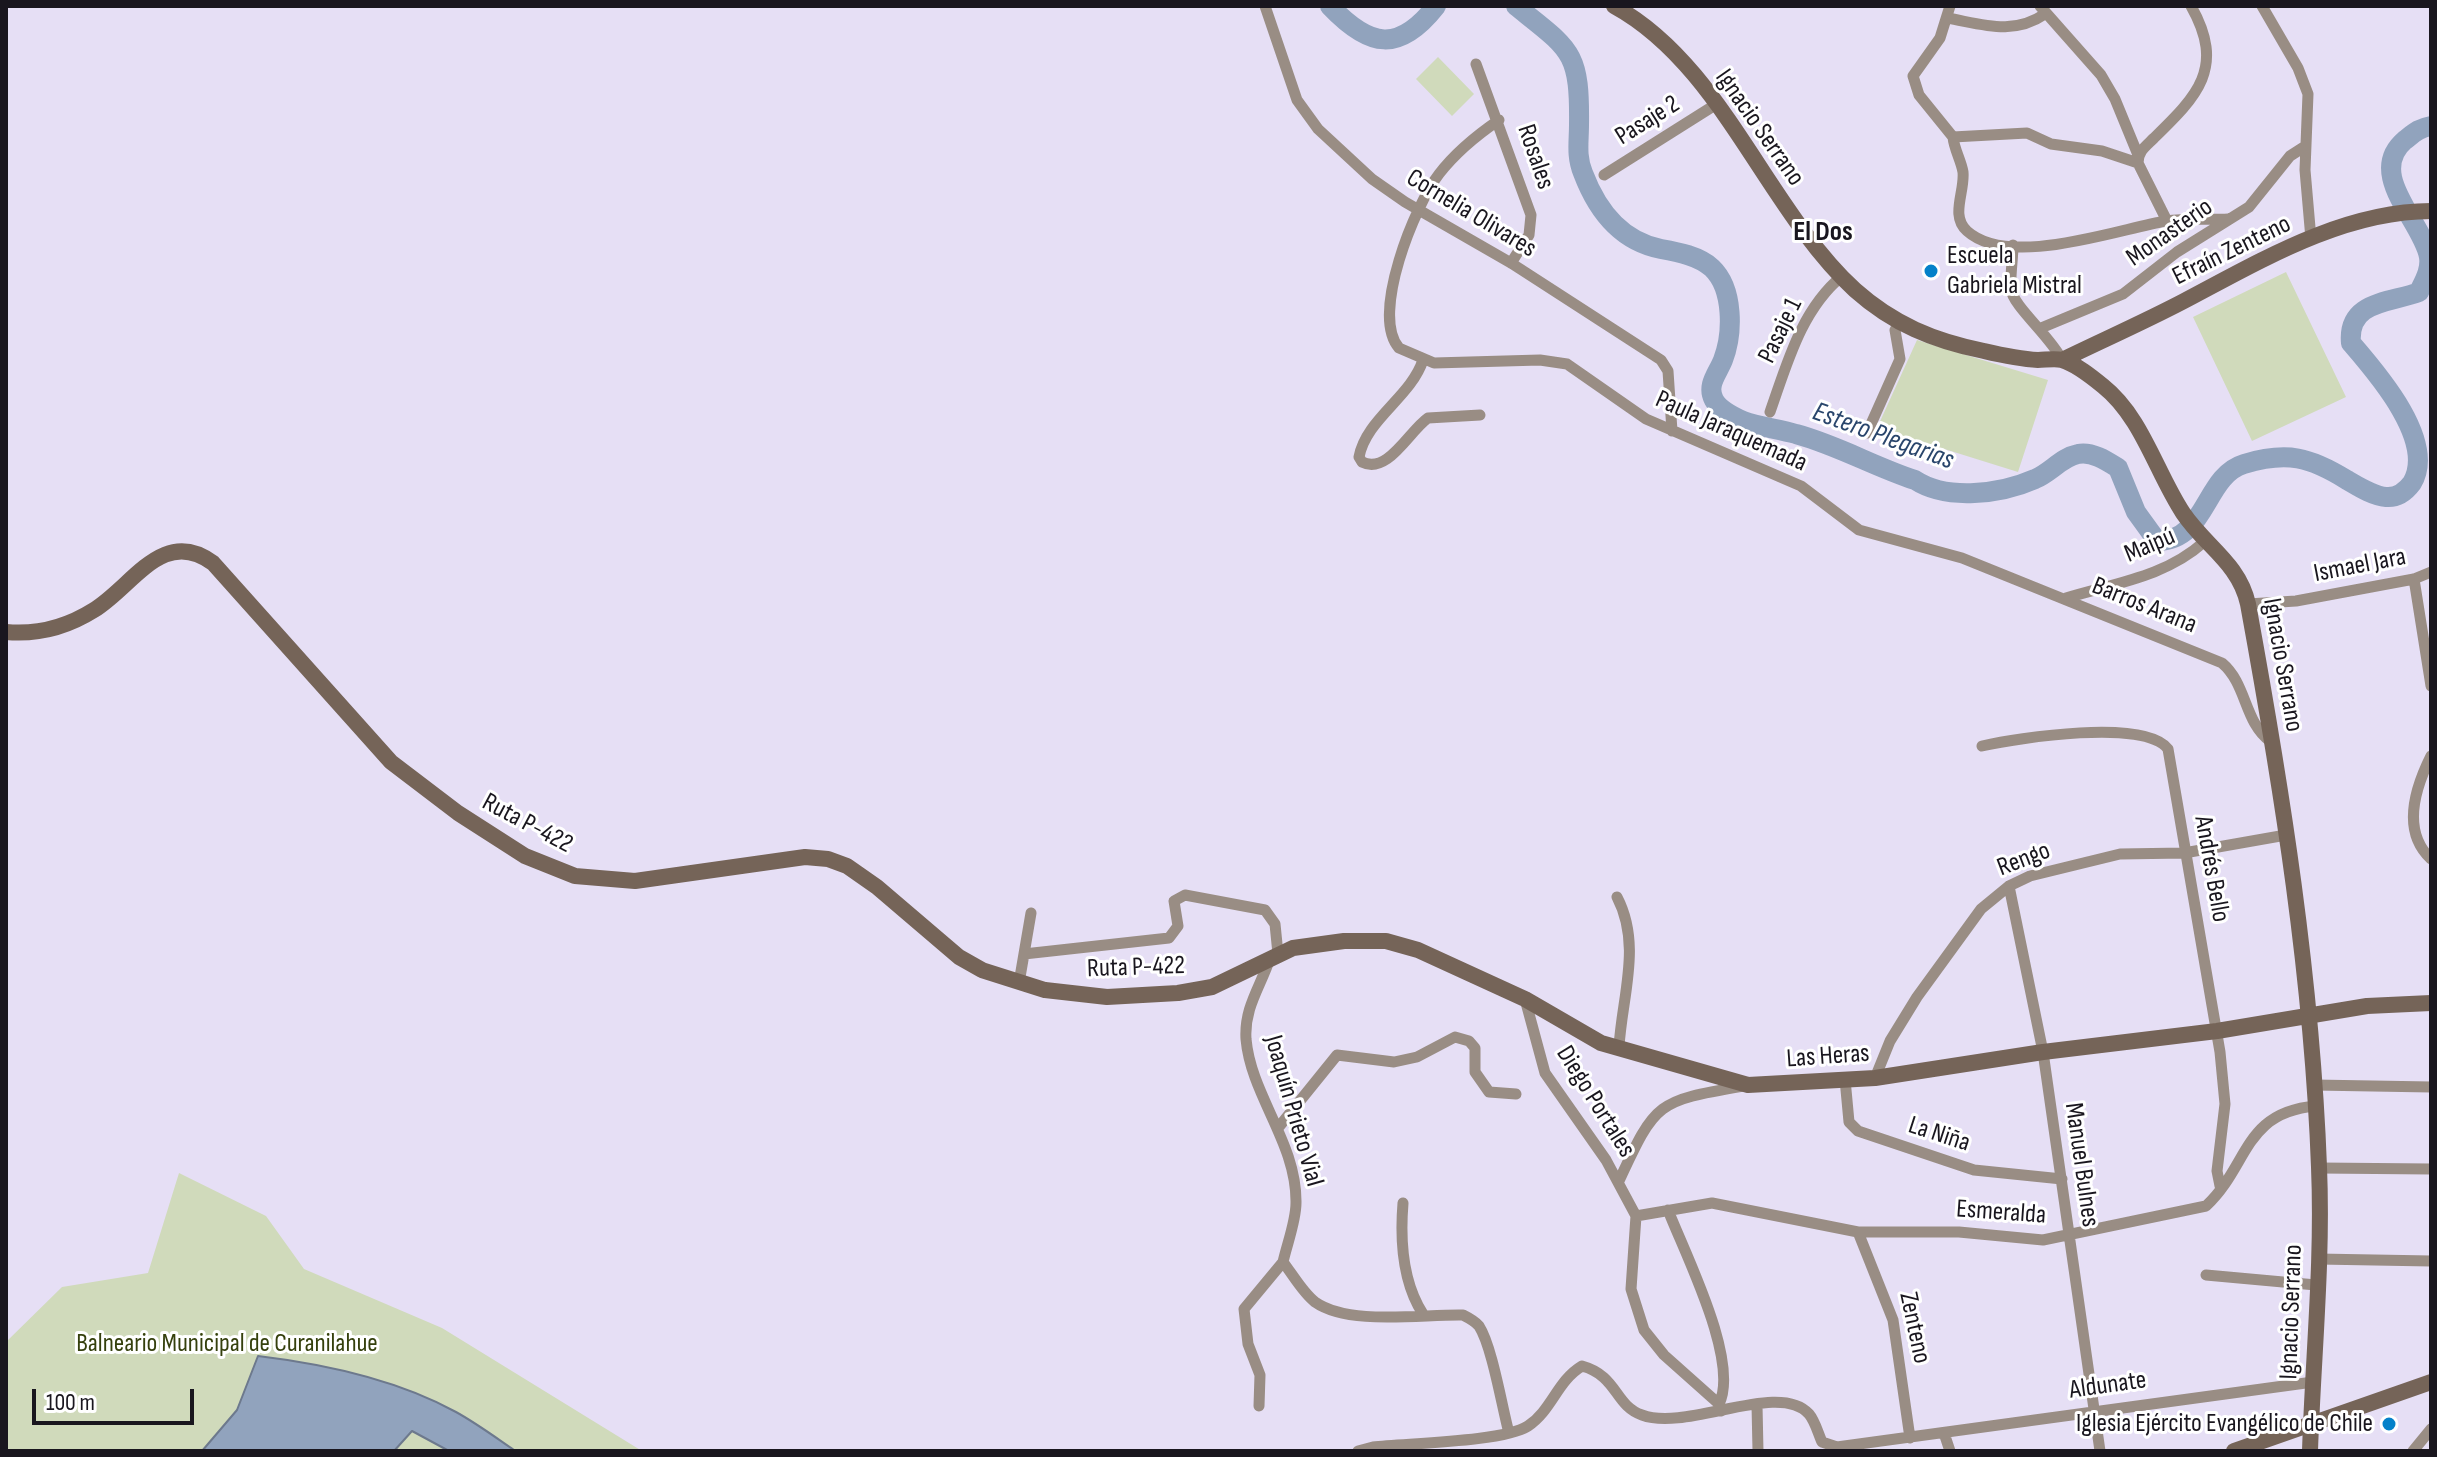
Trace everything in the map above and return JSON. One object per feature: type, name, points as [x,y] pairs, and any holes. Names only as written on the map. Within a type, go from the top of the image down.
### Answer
[{"type":"street","name":"Cornelia Olivares","points":[[1265,6],[1290,85],[1305,112],[1372,179],[1420,211],[1511,263],[1664,363],[1672,431]]},
{"type":"street","name":"Ignacio Serrano","points":[[1614,6],[1672,50],[1715,105],[1787,210],[1842,276],[1899,324],[1930,337],[1983,351],[2062,360],[2089,375],[2116,398],[2134,424],[2180,509],[2201,539],[2226,559],[2237,574],[2248,604],[2286,835],[2310,1017],[2319,1168],[2310,1451]]},
{"type":"street","points":[[2138,159],[2187,107],[2204,77],[2205,43],[2191,6]]},
{"type":"street","points":[[2262,6],[2306,84],[2304,147],[2311,239]]},
{"type":"street","points":[[2167,221],[2115,99],[2101,75],[2042,10],[2030,24],[2013,29],[1948,12],[1936,46],[1913,76],[1919,95],[1953,137],[1963,176],[1958,216],[1966,231],[1984,240],[2013,245],[2074,243],[2167,221],[2228,219]]},
{"type":"street","name":"Rosales","points":[[1476,64],[1499,120],[1532,220],[1529,235],[1511,263]]},
{"type":"street","name":"Pasaje 2","points":[[1604,175],[1715,105]]},
{"type":"street","points":[[1420,211],[1438,175],[1470,142],[1499,120]]},
{"type":"street","points":[[1953,137],[2027,133],[2051,144],[2138,159]]},
{"type":"street","name":"Monasterio","points":[[2041,328],[2123,294],[2249,207],[2290,156],[2304,147]]},
{"type":"street","name":"Paula Jaraquemada","points":[[1420,211],[1388,307],[1392,341],[1406,354],[1441,363],[1540,360],[1567,364],[1634,412],[1801,486],[1859,530],[1962,558]]},
{"type":"street","name":"Efraín Zenteno","points":[[2062,360],[2271,254],[2394,215],[2423,211]]},
{"type":"street","points":[[2013,245],[2011,291],[2020,307],[2053,341],[2062,360]]},
{"type":"street","name":"Pasaje 1","points":[[1770,412],[1799,334],[1815,307],[1842,276]]},
{"type":"street","points":[[1867,433],[1900,359],[1895,330],[1899,324]]},
{"type":"street","points":[[1423,360],[1416,375],[1362,445],[1359,457],[1362,462],[1374,466],[1384,461],[1428,418],[1480,415]]},
{"type":"street","name":"Maipú","points":[[2065,598],[2162,571],[2186,558],[2201,539]]},
{"type":"street","name":"Ruta P-422","points":[[6,632],[51,630],[97,609],[165,554],[182,549],[199,552],[213,563],[400,770],[525,856],[575,876],[635,881],[805,857],[828,859],[877,887],[959,957],[1019,983],[1061,992],[1144,996],[1212,987],[1268,959]]},
{"type":"street","name":"Barros Arana","points":[[1962,558],[2222,663],[2237,679],[2256,727],[2270,741]]},
{"type":"street","name":"Ismael Jara","points":[[2248,604],[2296,601],[2414,579],[2431,572]]},
{"type":"street","points":[[2414,579],[2431,686]]},
{"type":"street","name":"Andrés Bello","points":[[1982,746],[2059,733],[2159,739],[2168,749],[2217,1031],[2225,1104],[2217,1171],[2220,1186]]},
{"type":"street","points":[[2431,756],[2419,779],[2413,822],[2420,848],[2431,859]]},
{"type":"street","name":"Rengo","points":[[1875,1078],[1890,1041],[1917,997],[1981,909],[2009,886],[2030,876],[2120,854],[2184,853],[2286,835]]},
{"type":"street","name":"Manuel Bulnes","points":[[2009,886],[2043,1052],[2100,1451]]},
{"type":"street","points":[[1024,954],[1169,938],[1178,926],[1174,901],[1185,895],[1265,910],[1275,924],[1268,959]]},
{"type":"street","points":[[1617,897],[1632,951],[1621,1007],[1619,1047]]},
{"type":"street","points":[[1019,983],[1031,913]]},
{"type":"street","name":"Las Heras","points":[[1268,959],[1321,943],[1386,941],[1418,950],[1525,999],[1601,1043],[1748,1085],[1875,1078],[2043,1052],[2217,1031],[2384,1004],[2431,1003]]},
{"type":"street","name":"Joaquín Prieto Vial","points":[[1268,959],[1247,1011],[1246,1039],[1251,1063],[1289,1159],[1297,1203],[1283,1262]]},
{"type":"street","name":"Diego Portales","points":[[1525,999],[1545,1073],[1619,1181],[1636,1216],[1631,1289],[1644,1330],[1664,1355],[1720,1408]]},
{"type":"street","points":[[1278,1128],[1337,1055],[1394,1062],[1417,1057],[1455,1037],[1469,1041],[1475,1048],[1475,1072],[1489,1092],[1516,1094]]},
{"type":"street","name":"La Niña","points":[[1845,1079],[1849,1122],[1858,1131],[1974,1170],[2062,1179]]},
{"type":"street","name":"Diego Portales","points":[[1619,1181],[1643,1128],[1663,1107],[1683,1097],[1748,1085]]},
{"type":"street","points":[[2314,1085],[2431,1087]]},
{"type":"street","name":"Esmeralda","points":[[1636,1216],[1712,1203],[1858,1232],[1959,1232],[2030,1240],[2069,1237],[2196,1211],[2210,1203],[2269,1120],[2289,1109],[2316,1106]]},
{"type":"street","points":[[2319,1168],[2431,1169]]},
{"type":"street","points":[[1403,1203],[1401,1225],[1408,1285],[1423,1314]]},
{"type":"street","points":[[1668,1210],[1720,1350],[1724,1393],[1720,1408]]},
{"type":"street","name":"Zenteno","points":[[1858,1232],[1893,1320],[1910,1438]]},
{"type":"street","points":[[2318,1259],[2431,1261]]},
{"type":"street","points":[[1259,1406],[1260,1375],[1248,1344],[1244,1309],[1283,1262],[1313,1300],[1342,1313],[1381,1317],[1463,1315],[1480,1327],[1509,1433]]},
{"type":"street","points":[[2206,1275],[2316,1285]]},
{"type":"street","points":[[1358,1451],[1509,1433],[1527,1427],[1537,1418],[1558,1386],[1582,1366],[1597,1370],[1610,1380],[1626,1406],[1641,1415],[1668,1420],[1720,1408],[1787,1402],[1810,1415],[1822,1442],[1827,1446],[1910,1438]]},
{"type":"street","name":"Aldunate","points":[[1910,1438],[2092,1410],[2313,1382]]},
{"type":"street","points":[[2234,1451],[2265,1445],[2311,1422],[2431,1382]]},
{"type":"street","points":[[1757,1405],[1758,1451]]},
{"type":"street","points":[[2413,1451],[2431,1429]]},
{"type":"street","points":[[1944,1433],[1950,1451]]},
{"type":"green space","points":[[1438,57],[1474,94],[1452,116],[1416,79]]},
{"type":"green space","points":[[2286,272],[2346,397],[2252,441],[2193,317]]},
{"type":"green space","points":[[1917,340],[2048,380],[2018,472],[1877,428]]},
{"type":"green space","name":"Balneario Municipal de Curanilahue","points":[[179,1173],[266,1216],[304,1269],[442,1328],[642,1451],[6,1451],[6,1342],[62,1287],[148,1273]]},
{"type":"water","points":[[258,1356],[309,1363],[409,1390],[456,1412],[514,1450],[525,1451],[449,1451],[412,1431],[394,1451],[202,1451],[237,1410]]},
{"type":"waterway","name":"Estero Plegarias","points":[[1330,6],[1358,30],[1384,39],[1397,38],[1409,32],[1436,6]]},
{"type":"waterway","name":"Estero Plegarias","points":[[1516,6],[1560,43],[1574,66],[1579,100],[1579,161],[1603,211],[1633,239],[1695,258],[1707,264],[1719,277],[1728,299],[1730,325],[1723,360],[1711,389],[1714,400],[1723,410],[1743,421],[1826,444],[1928,487],[1958,493],[1991,491],[2021,484],[2072,456],[2083,453],[2094,455],[2118,468],[2136,512],[2157,541],[2186,531],[2231,471],[2259,460],[2286,457],[2309,461],[2381,496],[2397,495],[2412,483],[2418,466],[2417,447],[2410,428],[2388,389],[2351,343],[2356,318],[2363,311],[2419,292],[2427,275],[2429,257],[2425,243],[2393,183],[2391,168],[2394,153],[2405,140],[2420,129],[2431,126]]},
{"type":"place","name":"Escuela Gabriela Mistral","points":[[1931,271]]},
{"type":"place","name":"Iglesia Ejército Evangélico de Chile","points":[[2389,1424]]},
{"type":"district","name":"El Dos","points":[[1823,233]]}]
